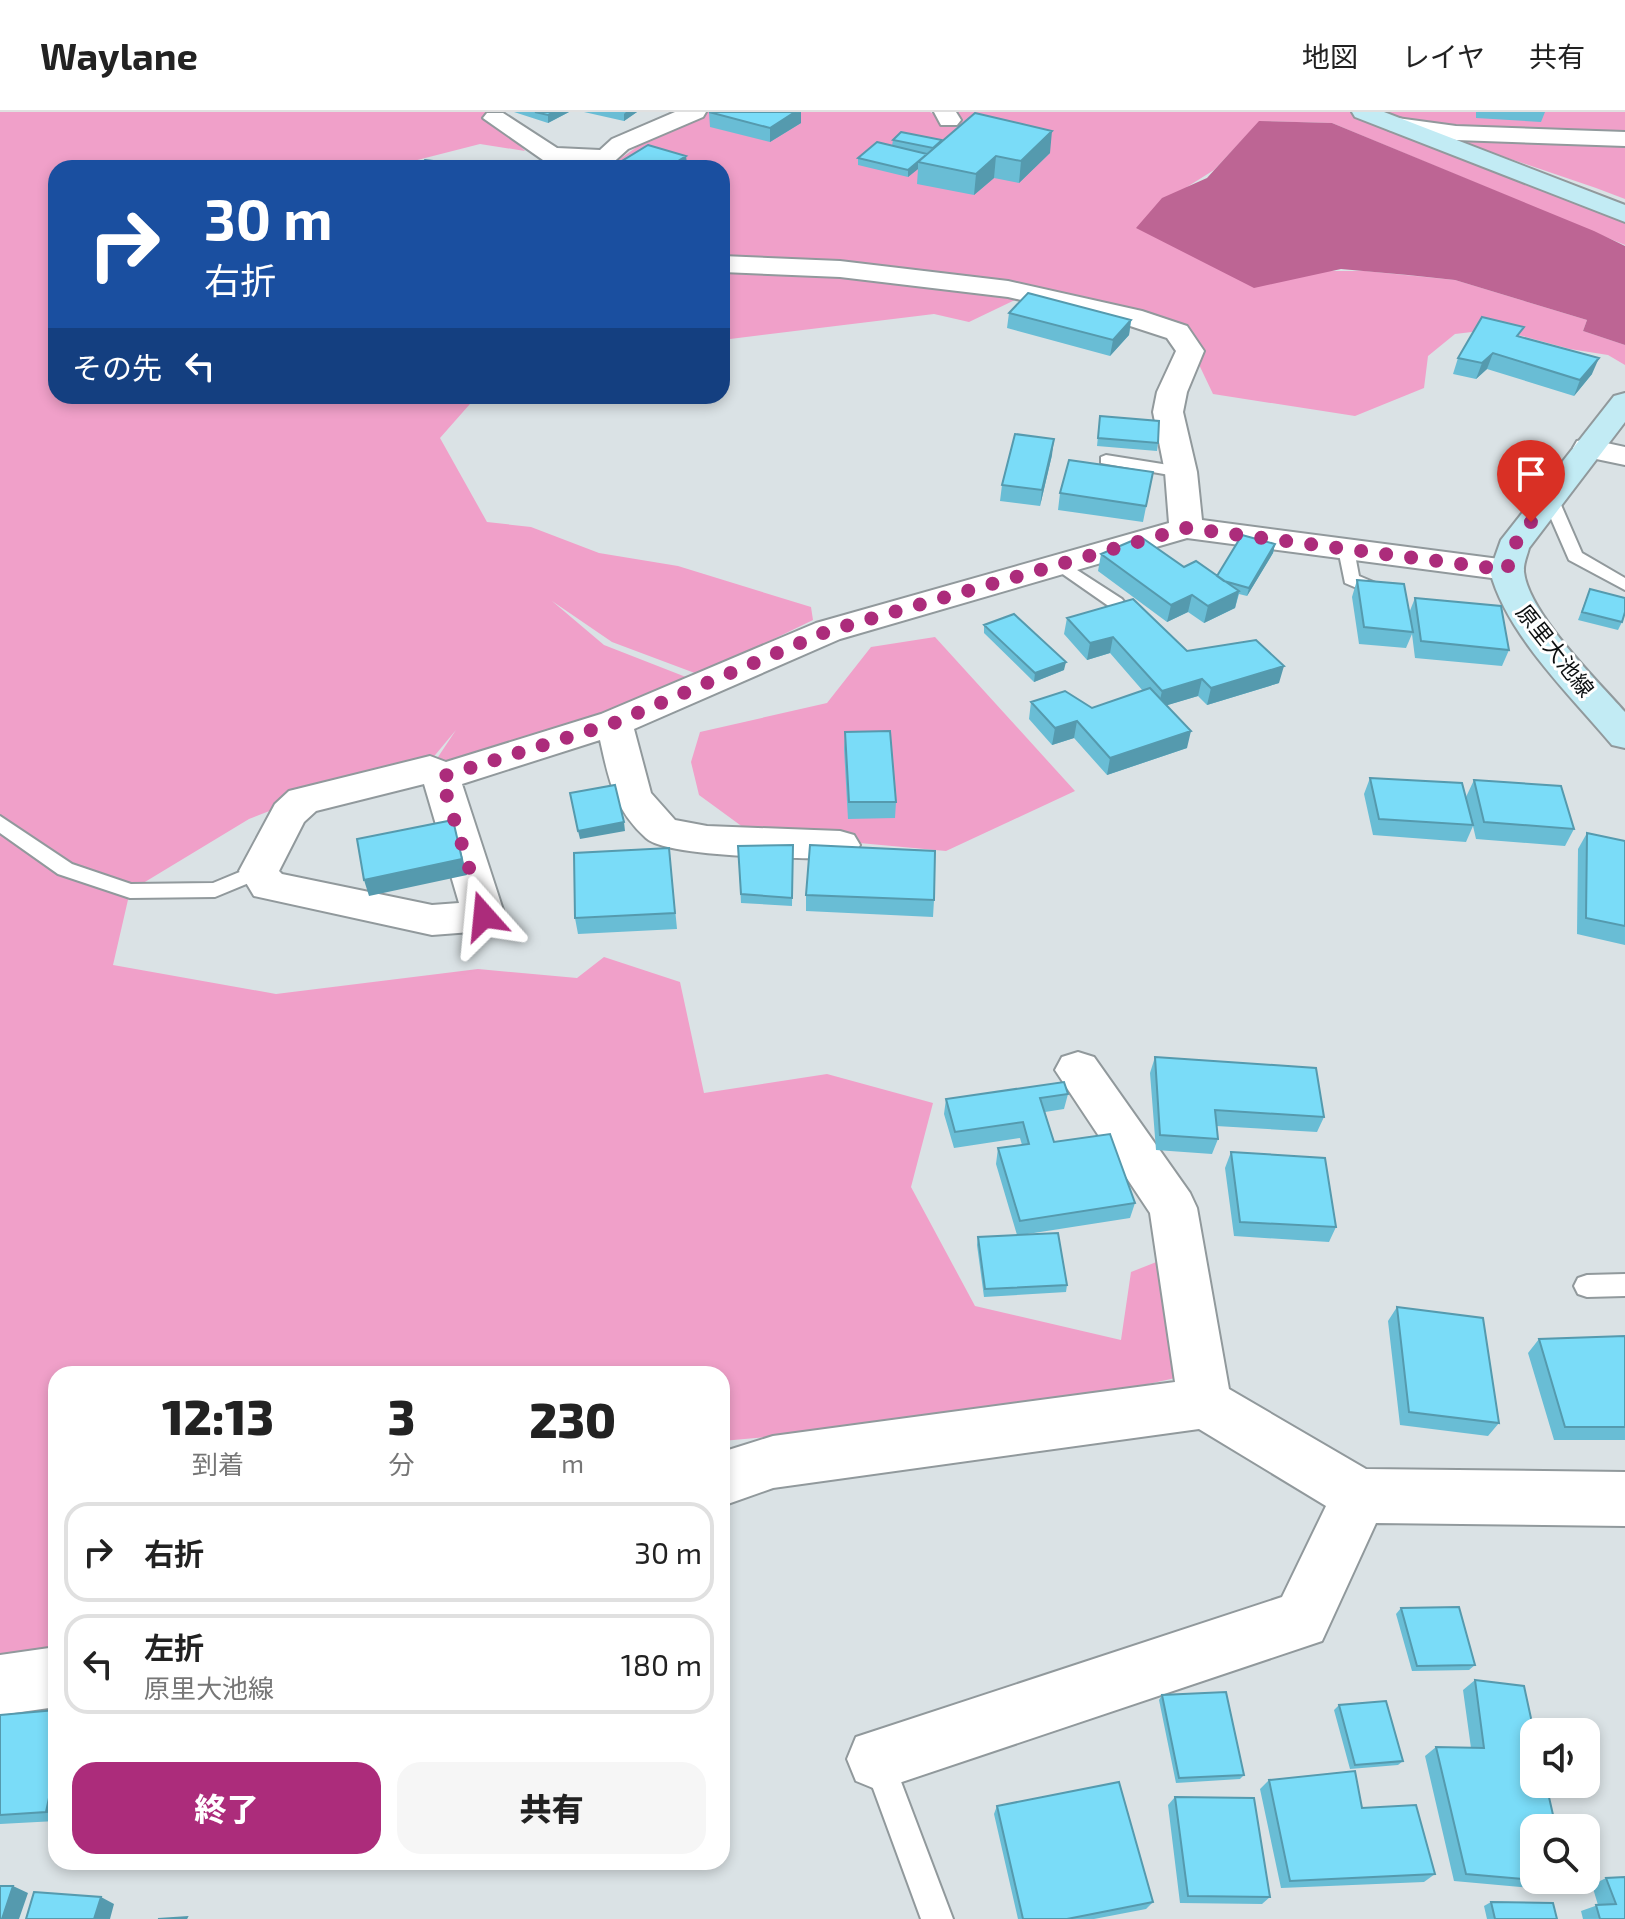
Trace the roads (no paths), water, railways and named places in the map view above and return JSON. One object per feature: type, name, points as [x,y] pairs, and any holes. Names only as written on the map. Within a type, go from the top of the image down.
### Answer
[{"type":"main road","points":[[1379,116],[1625,214]]},
{"type":"main road","name":"原里大池線","points":[[1625,402],[1513,547],[1507,570],[1515,598],[1529,619],[1625,736]]},
{"type":"street","points":[[601,160],[620,144],[695,112]]},
{"type":"street","points":[[1379,116],[1456,133],[1625,139]]},
{"type":"street","points":[[495,118],[551,155],[585,160]]},
{"type":"street","points":[[730,264],[840,269],[1008,289],[1132,317],[1177,332],[1190,351],[1172,392],[1168,412],[1181,472],[1186,528]]},
{"type":"street","points":[[1588,448],[1625,456]]},
{"type":"street","points":[[441,777],[614,723],[828,631],[1186,528],[1507,570]]},
{"type":"street","points":[[614,723],[633,797],[662,831],[707,840],[840,845]]},
{"type":"street","points":[[430,769],[441,777],[484,916],[432,920],[268,886],[259,871],[289,814],[303,801],[430,769]]},
{"type":"street","points":[[1078,1070],[1173,1208],[1205,1403]]},
{"type":"street","points":[[730,1476],[773,1462],[1205,1403],[1360,1496],[1625,1499]]},
{"type":"street","points":[[878,1759],[1301,1620],[1360,1496]]},
{"type":"street","points":[[0,1685],[48,1678]]},
{"type":"lane","points":[[1106,460],[1181,472]]},
{"type":"lane","points":[[1550,498],[1575,556],[1625,585]]},
{"type":"lane","points":[[1346,549],[1351,579],[1388,595]]},
{"type":"lane","points":[[1060,564],[1116,603]]},
{"type":"lane","points":[[0,823],[65,869],[130,891],[215,890],[259,871]]},
{"type":"lane","points":[[1587,1286],[1625,1285]]},
{"type":"lane","points":[[878,1759],[937,1919]]}]
